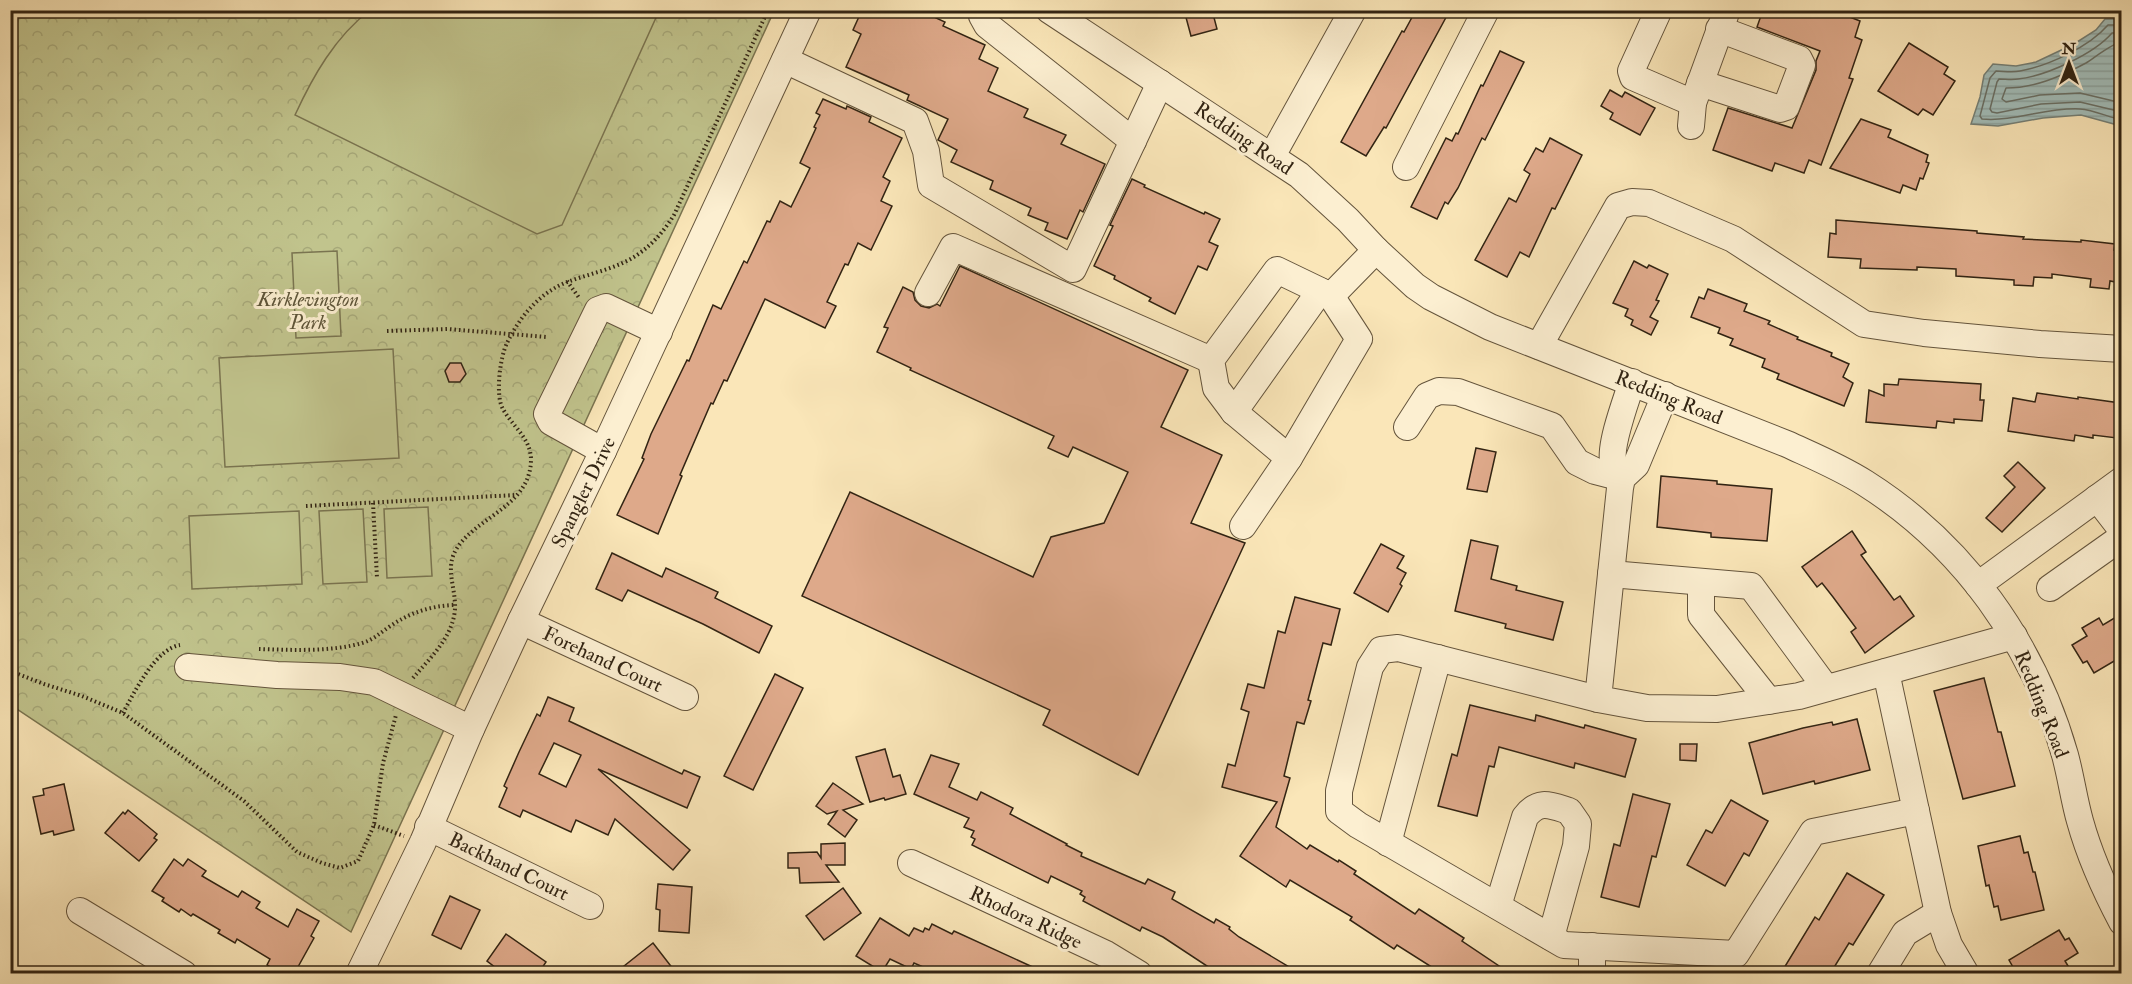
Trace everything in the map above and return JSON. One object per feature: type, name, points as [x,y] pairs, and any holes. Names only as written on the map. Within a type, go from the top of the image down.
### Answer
[{"type":"street","name":"Spangler Drive","points":[[359,974],[426,834],[521,621],[659,332],[808,10]]},
{"type":"street","points":[[982,10],[982,16],[987,25],[1133,141]]},
{"type":"street","points":[[1272,156],[1353,10]]},
{"type":"street","points":[[1406,167],[1486,10]]},
{"type":"street","name":"Redding Road","points":[[1059,13],[1299,175],[1348,220],[1376,250],[1415,286],[1431,297],[1490,327],[1787,444],[1863,481],[1888,498],[1942,544],[1978,585],[2014,636],[2031,666],[2065,755],[2088,848],[2121,922]]},
{"type":"street","points":[[1657,14],[1631,71],[1633,77],[1694,104],[1780,109],[1786,107],[1802,65],[1799,59],[1723,20],[1694,104]]},
{"type":"street","points":[[785,60],[915,120],[926,151],[931,185],[1073,269],[1160,83]]},
{"type":"street","points":[[1539,346],[1618,206],[1632,202],[1649,203],[1732,239],[1864,324],[1924,333],[2040,345],[2121,349]]},
{"type":"street","points":[[928,293],[953,247],[1212,360]]},
{"type":"street","points":[[1234,412],[1326,293],[1376,250]]},
{"type":"street","points":[[1243,526],[1289,458],[1359,339],[1326,293],[1277,270],[1212,360],[1216,388],[1234,412],[1289,458]]},
{"type":"street","points":[[603,451],[551,422],[547,414],[598,310],[606,307],[659,332]]},
{"type":"street","points":[[1622,478],[1612,459],[1632,382]]},
{"type":"street","points":[[1407,427],[1427,396],[1439,391],[1458,392],[1552,426],[1577,462],[1595,471],[1622,478]]},
{"type":"street","points":[[1598,699],[1622,478],[1636,465],[1665,395]]},
{"type":"street","points":[[1978,585],[2121,480]]},
{"type":"street","points":[[2050,588],[2121,535],[2121,529],[2097,498]]},
{"type":"street","points":[[1611,574],[1751,586],[1826,688]]},
{"type":"street","points":[[1701,582],[1701,615],[1769,701]]},
{"type":"street","name":"Forehand Court","points":[[521,621],[686,697]]},
{"type":"street","points":[[1916,811],[1813,832],[1732,964],[1592,946],[1564,945],[1358,825],[1339,811],[1339,791],[1370,667],[1381,650],[1398,648],[1598,699],[1647,708],[1717,709],[1800,696],[2014,636]]},
{"type":"street","points":[[186,656],[277,675],[340,677],[374,682],[471,729]]},
{"type":"street","points":[[1388,843],[1438,658]]},
{"type":"street","points":[[1886,672],[1938,913],[1948,945],[1966,974]]},
{"type":"street","points":[[1497,906],[1525,817],[1532,807],[1546,804],[1569,811],[1578,824],[1576,846],[1551,938]]},
{"type":"street","name":"Backhand Court","points":[[426,834],[590,906]]},
{"type":"street","name":"Rhodora Ridge","points":[[911,863],[1101,964],[1139,974]]},
{"type":"street","points":[[81,911],[184,974]]},
{"type":"street","points":[[1880,974],[1905,933],[1938,913]]},
{"type":"street","points":[[1592,946],[1592,974]]},
{"type":"path","points":[[387,331],[447,329],[547,337]]},
{"type":"path","points":[[306,506],[517,495]]},
{"type":"path","points":[[373,503],[377,578]]},
{"type":"path","points":[[251,648],[302,649],[360,644],[375,638],[408,615],[432,607],[454,605]]},
{"type":"path","points":[[123,713],[160,656],[174,646],[186,656]]},
{"type":"path","points":[[10,671],[123,713],[244,801],[297,852],[340,868],[358,861],[374,825],[383,763],[398,708]]},
{"type":"path","points":[[374,825],[426,834]]},
{"type":"green space","points":[[370,10],[659,11],[562,225],[537,234],[295,115],[326,58],[346,32]]},
{"type":"green space","name":"Kirklevington Park","points":[[10,11],[774,11],[351,932],[11,705]]},
{"type":"green space","points":[[337,251],[341,336],[296,338],[292,253]]},
{"type":"green space","points":[[393,349],[399,458],[225,467],[219,358]]},
{"type":"green space","points":[[428,507],[432,576],[387,578],[384,509]]},
{"type":"green space","points":[[363,509],[367,582],[323,584],[319,511]]},
{"type":"green space","points":[[299,511],[302,584],[192,589],[189,516]]},
{"type":"water","points":[[2105,19],[2121,19],[2121,126],[2081,115],[2043,118],[1998,126],[1971,124],[1984,75],[1993,64],[2016,66],[2036,62],[2074,44],[2096,30]]},
{"type":"building","points":[[862,10],[919,10],[945,22],[943,26],[985,45],[979,59],[998,68],[988,91],[1028,109],[1024,117],[1066,135],[1061,144],[1105,164],[1083,212],[1080,210],[1067,239],[1045,230],[1048,223],[1028,215],[1031,208],[990,189],[993,181],[951,162],[957,150],[938,140],[948,119],[907,100],[909,95],[846,67],[861,34],[853,30]]},
{"type":"building","points":[[1184,10],[1212,10],[1217,29],[1191,36]]},
{"type":"building","points":[[1416,10],[1450,10],[1386,128],[1384,127],[1366,156],[1341,142]]},
{"type":"building","points":[[1763,10],[1832,10],[1860,21],[1855,37],[1862,40],[1849,78],[1853,79],[1821,165],[1809,160],[1804,173],[1775,163],[1772,171],[1713,150],[1728,108],[1792,128],[1816,70],[1816,61],[1820,51],[1757,27]]},
{"type":"building","points":[[1909,43],[1948,67],[1944,74],[1955,81],[1933,115],[1923,109],[1918,115],[1878,91]]},
{"type":"building","points":[[1500,51],[1524,62],[1485,140],[1482,138],[1458,188],[1448,204],[1445,202],[1437,219],[1411,207],[1446,138],[1452,141],[1456,133],[1458,134]]},
{"type":"building","points":[[1610,90],[1622,97],[1625,92],[1655,108],[1640,135],[1610,119],[1613,113],[1601,106]]},
{"type":"building","points":[[823,99],[846,109],[847,106],[871,117],[869,122],[902,138],[883,177],[890,181],[881,201],[892,206],[871,250],[858,243],[848,265],[845,264],[827,302],[836,306],[825,328],[765,299],[727,381],[724,380],[713,404],[711,403],[658,534],[617,515],[644,459],[642,458],[651,434],[687,360],[689,361],[713,305],[721,309],[744,261],[747,263],[767,221],[770,222],[780,201],[791,207],[810,168],[800,163],[816,128],[814,127],[820,115],[816,113]]},
{"type":"building","points":[[1861,119],[1891,130],[1888,137],[1928,155],[1926,162],[1929,163],[1916,190],[1903,185],[1900,193],[1830,168]]},
{"type":"building","points":[[1550,138],[1582,155],[1555,209],[1552,208],[1529,257],[1520,252],[1507,277],[1475,260],[1509,198],[1516,202],[1530,174],[1524,170],[1536,148],[1543,152]]},
{"type":"building","points":[[1132,179],[1145,185],[1144,187],[1220,219],[1209,242],[1218,246],[1207,270],[1198,266],[1175,314],[1149,301],[1151,298],[1114,279],[1115,276],[1094,266]]},
{"type":"building","points":[[1836,220],[1977,231],[1977,233],[2024,237],[2023,239],[2081,242],[2081,240],[2115,244],[2114,250],[2121,251],[2121,283],[2110,281],[2109,289],[2090,287],[2091,279],[2052,274],[2052,278],[2034,277],[2033,286],[2014,285],[2014,280],[1956,276],[1956,269],[1860,268],[1861,259],[1828,257],[1830,233],[1836,234]]},
{"type":"building","points":[[1634,261],[1647,268],[1649,265],[1668,274],[1656,300],[1659,301],[1650,317],[1658,321],[1651,335],[1631,325],[1633,320],[1625,316],[1628,309],[1613,303]]},
{"type":"building","points":[[960,266],[1188,370],[1161,427],[1222,455],[1191,523],[1245,543],[1138,775],[1043,725],[1050,710],[802,596],[850,492],[1033,577],[1051,537],[1104,523],[1128,472],[1073,447],[1068,457],[1048,448],[1054,436],[910,370],[911,368],[877,352],[888,328],[884,327],[903,287],[913,292],[915,300],[921,306],[929,308],[937,304],[940,306]]},
{"type":"building","points":[[1708,289],[1747,304],[1744,311],[1770,321],[1768,324],[1832,353],[1831,356],[1849,364],[1843,377],[1853,383],[1844,406],[1777,379],[1779,374],[1762,367],[1765,359],[1730,345],[1733,339],[1718,333],[1720,328],[1691,317],[1699,297],[1704,299]]},
{"type":"building","points":[[450,363],[461,363],[466,374],[460,382],[449,382],[445,371]]},
{"type":"building","points":[[1899,379],[1981,384],[1980,400],[1984,400],[1982,421],[1954,419],[1954,423],[1937,421],[1936,428],[1866,422],[1869,390],[1884,396],[1884,384],[1898,385]]},
{"type":"building","points":[[2037,393],[2120,403],[2117,438],[2075,435],[2074,441],[2008,431],[2013,398],[2035,402]]},
{"type":"building","points":[[1476,448],[1496,452],[1487,492],[1467,489]]},
{"type":"building","points":[[2018,462],[2045,488],[2002,532],[1986,518],[2015,487],[2004,476]]},
{"type":"building","points":[[1661,476],[1772,489],[1767,541],[1711,537],[1711,533],[1657,527]]},
{"type":"building","points":[[1852,531],[1866,552],[1861,555],[1894,600],[1900,596],[1914,616],[1865,653],[1851,632],[1856,628],[1822,583],[1817,587],[1802,567]]},
{"type":"building","points":[[1471,540],[1498,546],[1491,579],[1517,586],[1516,590],[1563,602],[1553,640],[1505,628],[1506,624],[1455,611]]},
{"type":"building","points":[[1381,544],[1404,556],[1397,568],[1406,573],[1400,584],[1402,586],[1388,612],[1354,593]]},
{"type":"building","points":[[612,553],[662,577],[666,568],[718,592],[715,598],[772,626],[759,653],[703,624],[628,590],[622,601],[596,589]]},
{"type":"building","points":[[1295,597],[1340,609],[1331,645],[1323,643],[1304,724],[1297,722],[1284,776],[1290,778],[1276,827],[1307,849],[1310,845],[1338,862],[1339,860],[1356,871],[1354,874],[1415,914],[1419,909],[1464,938],[1462,941],[1511,974],[1441,973],[1397,945],[1394,949],[1350,920],[1352,917],[1290,880],[1286,887],[1240,856],[1277,802],[1222,787],[1228,764],[1235,766],[1249,712],[1241,709],[1248,684],[1264,688],[1278,631],[1285,633]]},
{"type":"building","points":[[2121,614],[2121,657],[2094,673],[2087,661],[2083,663],[2072,645],[2087,636],[2082,628],[2099,618],[2103,625]]},
{"type":"building","points":[[775,674],[803,688],[753,790],[724,776]]},
{"type":"building","points":[[1984,678],[2015,786],[1963,799],[1934,691]]},
{"type":"building","points":[[548,697],[574,708],[569,721],[682,774],[684,770],[700,777],[687,808],[598,769],[690,850],[673,870],[615,819],[608,835],[576,820],[571,832],[523,810],[520,817],[499,807],[507,788],[504,786],[519,752],[537,714],[540,716]],"holes":[[[554,743],[581,755],[566,787],[539,774]]]},
{"type":"building","points":[[1470,705],[1535,721],[1536,715],[1584,728],[1585,725],[1636,739],[1625,777],[1575,763],[1574,768],[1499,747],[1494,767],[1489,766],[1477,816],[1438,806],[1452,754],[1457,756]]},
{"type":"building","points":[[1857,719],[1870,770],[1763,794],[1749,743],[1803,728],[1832,722],[1833,725]]},
{"type":"building","points":[[1680,744],[1697,744],[1696,761],[1680,760]]},
{"type":"building","points":[[885,749],[893,777],[900,775],[906,794],[870,802],[856,757]]},
{"type":"building","points":[[931,755],[959,764],[949,787],[977,800],[981,792],[1013,808],[1010,814],[1067,844],[1082,853],[1081,856],[1145,884],[1148,879],[1175,892],[1172,899],[1214,923],[1216,919],[1230,927],[1229,929],[1239,937],[1301,974],[1219,974],[1163,937],[1142,927],[1140,931],[1083,901],[1085,897],[1080,894],[1082,891],[1051,876],[1048,883],[972,845],[975,839],[971,837],[974,831],[964,827],[969,818],[914,794]]},
{"type":"building","points":[[833,783],[863,804],[843,810],[857,820],[845,837],[828,824],[837,811],[827,814],[816,806]]},
{"type":"building","points":[[64,784],[74,830],[54,835],[53,831],[41,834],[33,797],[44,795],[43,789]]},
{"type":"building","points":[[1633,794],[1670,804],[1656,857],[1652,856],[1639,907],[1601,897],[1614,844],[1620,846]]},
{"type":"building","points":[[1731,800],[1768,821],[1749,856],[1744,853],[1725,886],[1687,865],[1706,830],[1712,833]]},
{"type":"building","points":[[128,810],[157,834],[154,838],[157,840],[139,861],[105,833],[123,812],[125,814]]},
{"type":"building","points":[[2020,836],[2024,853],[2028,852],[2033,872],[2035,872],[2044,910],[2001,920],[1998,906],[1994,907],[1989,885],[1986,886],[1978,846]]},
{"type":"building","points":[[845,843],[845,865],[826,865],[839,882],[800,883],[799,868],[788,868],[788,853],[817,852],[821,858],[821,844]]},
{"type":"building","points":[[174,859],[183,866],[188,859],[206,871],[202,876],[238,897],[242,891],[260,902],[256,908],[288,927],[297,909],[319,921],[311,936],[314,938],[294,974],[282,974],[267,965],[270,959],[237,939],[235,943],[218,933],[220,930],[193,914],[191,916],[181,909],[179,912],[162,901],[164,898],[152,891]]},
{"type":"building","points":[[1847,873],[1884,895],[1853,945],[1849,943],[1830,974],[1793,974],[1784,968],[1815,917],[1819,920]]},
{"type":"building","points":[[658,884],[692,887],[689,933],[659,931],[660,910],[656,909]]},
{"type":"building","points":[[843,888],[861,913],[824,940],[806,916]]},
{"type":"building","points":[[450,896],[480,910],[461,949],[432,935]]},
{"type":"building","points":[[880,918],[909,936],[914,928],[923,932],[925,928],[929,930],[932,924],[952,934],[954,931],[1048,974],[939,974],[914,963],[911,969],[890,959],[882,972],[856,956]]},
{"type":"building","points":[[2059,930],[2065,940],[2069,938],[2078,953],[2065,961],[2073,974],[2017,974],[2009,960]]},
{"type":"building","points":[[506,934],[546,962],[538,974],[504,974],[487,961]]},
{"type":"building","points":[[653,943],[677,974],[614,974]]}]
